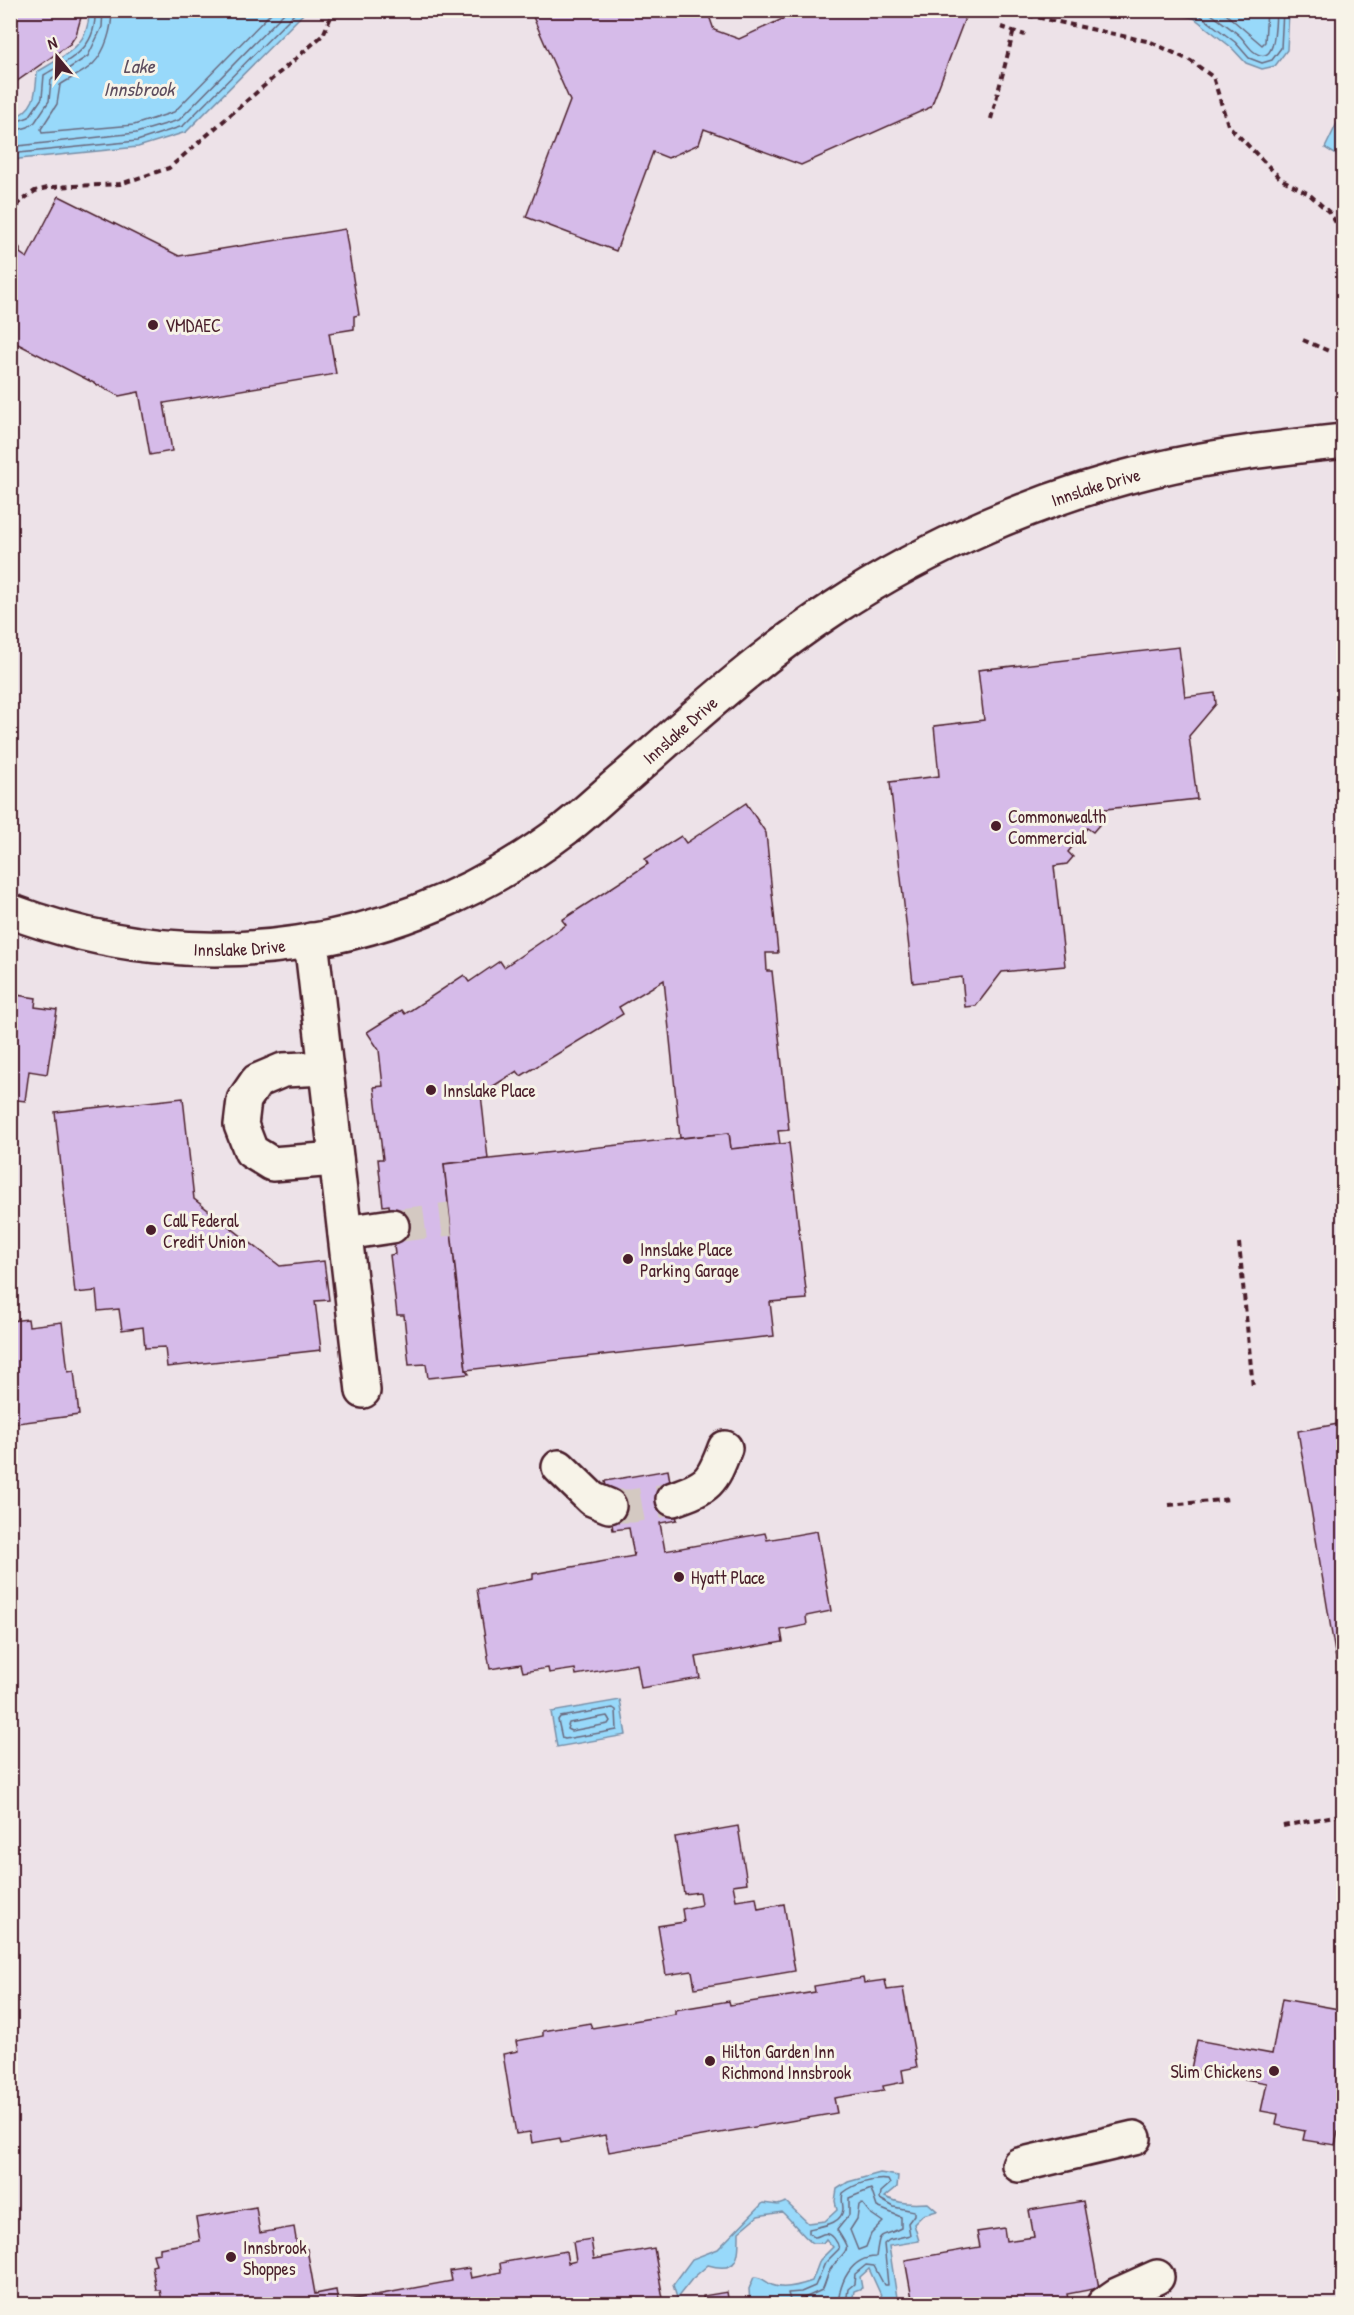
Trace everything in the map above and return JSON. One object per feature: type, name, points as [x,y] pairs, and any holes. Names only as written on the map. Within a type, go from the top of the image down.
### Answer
[{"type":"street","name":"Innslake Drive","points":[[10,911],[99,939],[172,949],[226,950],[290,945],[370,928],[430,908],[502,873],[566,828],[753,666],[834,608],[894,572],[983,528],[1072,494],[1152,470],[1233,454],[1344,441]]},
{"type":"street","points":[[312,940],[363,1391]]},
{"type":"street","points":[[326,1068],[284,1070],[257,1080],[244,1100],[241,1125],[251,1151],[273,1164],[336,1159]]},
{"type":"street","points":[[345,1233],[392,1226]]},
{"type":"street","points":[[673,1499],[700,1490],[715,1474],[725,1448]]},
{"type":"street","points":[[559,1467],[592,1499],[609,1506]]},
{"type":"street","points":[[1019,2165],[1134,2138]]},
{"type":"street","points":[[1104,2304],[1117,2295],[1157,2277]]},
{"type":"path","points":[[10,215],[22,200],[35,191],[52,187],[120,184],[169,168],[323,35],[334,10]]},
{"type":"path","points":[[1018,10],[1026,15],[1151,42],[1191,61],[1213,77],[1228,125],[1281,179],[1309,194],[1330,213],[1344,236]]},
{"type":"path","points":[[1001,27],[1025,35]]},
{"type":"path","points":[[991,118],[1014,30]]},
{"type":"path","points":[[1302,340],[1331,352]]},
{"type":"path","points":[[1239,1243],[1253,1388]]},
{"type":"path","points":[[1169,1505],[1231,1499]]},
{"type":"path","points":[[1283,1826],[1344,1815]]},
{"type":"shaded area","points":[[11,11],[1343,11],[1343,2304],[11,2304]]},
{"type":"water","name":"Lake Innsbrook","points":[[89,10],[306,11],[186,132],[138,147],[19,159],[11,164],[11,119],[25,111],[33,101],[37,72],[66,55],[80,41],[88,23]]},
{"type":"water","points":[[1161,11],[1289,11],[1287,50],[1275,66],[1262,69],[1246,63],[1231,47],[1194,18]]},
{"type":"water","points":[[1344,116],[1343,159],[1325,148],[1340,117]]},
{"type":"water","points":[[620,1700],[626,1735],[557,1747],[551,1712]]},
{"type":"water","points":[[880,2173],[898,2176],[897,2187],[885,2197],[906,2203],[928,2203],[937,2211],[923,2215],[914,2224],[919,2241],[889,2246],[898,2304],[885,2304],[869,2269],[860,2277],[862,2288],[854,2291],[852,2303],[796,2304],[776,2300],[763,2304],[750,2304],[749,2289],[754,2277],[762,2278],[772,2285],[781,2287],[812,2281],[820,2260],[833,2247],[826,2239],[823,2243],[812,2243],[782,2212],[758,2216],[739,2232],[739,2249],[735,2261],[726,2267],[708,2265],[692,2279],[677,2298],[673,2285],[692,2259],[718,2249],[763,2203],[778,2205],[786,2202],[808,2223],[825,2221],[837,2210],[835,2201],[837,2189],[848,2182]]},
{"type":"building","points":[[10,10],[83,10],[76,35],[70,44],[10,86]]},
{"type":"building","points":[[530,10],[707,10],[714,30],[739,39],[802,10],[968,10],[931,107],[801,165],[704,129],[699,144],[668,158],[653,152],[616,251],[526,217],[570,101]]},
{"type":"building","points":[[59,196],[179,256],[345,229],[359,315],[354,316],[354,329],[329,333],[336,374],[164,403],[172,451],[150,455],[139,392],[119,396],[10,340],[10,243],[14,242],[20,248],[20,253],[27,258]]},
{"type":"building","name":"Commonwealth Commercial","points":[[1179,647],[1185,697],[1215,693],[1216,704],[1189,736],[1197,799],[1097,810],[1099,825],[1093,832],[1087,828],[1068,852],[1073,857],[1067,864],[1054,866],[1065,966],[1002,972],[976,1006],[965,1007],[962,977],[913,983],[890,782],[939,776],[934,726],[984,720],[978,670]]},
{"type":"building","name":"Innslake Place","points":[[746,803],[766,833],[778,953],[766,953],[767,971],[772,971],[789,1130],[778,1131],[780,1144],[731,1149],[729,1133],[680,1138],[664,980],[619,1007],[623,1014],[521,1076],[517,1071],[481,1094],[488,1159],[444,1164],[466,1370],[469,1374],[428,1378],[426,1364],[409,1365],[404,1315],[397,1315],[390,1255],[395,1254],[389,1205],[383,1206],[378,1159],[383,1159],[374,1087],[383,1086],[379,1050],[367,1032],[402,1010],[405,1014],[464,975],[469,982],[500,961],[504,967],[566,925],[562,920],[648,864],[645,859],[681,836],[686,843]]},
{"type":"building","points":[[10,994],[36,998],[35,1007],[57,1010],[47,1074],[29,1071],[25,1101],[10,1099]]},
{"type":"building","name":"Call Federal Credit Union","points":[[183,1098],[194,1199],[280,1266],[324,1261],[329,1300],[315,1301],[321,1350],[167,1367],[165,1347],[145,1348],[143,1327],[122,1330],[119,1309],[98,1311],[96,1291],[75,1293],[55,1112]]},
{"type":"building","name":"Innslake Place Parking Garage","points":[[729,1133],[731,1149],[789,1143],[807,1299],[770,1302],[774,1336],[466,1370],[444,1164]]},
{"type":"building","points":[[28,1319],[29,1326],[62,1322],[68,1372],[74,1371],[79,1415],[10,1424],[10,1321]]},
{"type":"building","points":[[1344,1423],[1344,1670],[1338,1671],[1298,1431]]},
{"type":"building","name":"Hyatt Place","points":[[668,1470],[677,1520],[660,1523],[665,1551],[765,1533],[767,1540],[817,1531],[831,1611],[806,1616],[807,1625],[781,1630],[783,1642],[696,1657],[700,1678],[641,1688],[637,1664],[576,1675],[575,1669],[549,1673],[548,1668],[523,1672],[521,1664],[490,1669],[477,1589],[533,1579],[533,1574],[634,1556],[629,1528],[613,1530],[605,1481]]},
{"type":"building","points":[[738,1826],[747,1883],[733,1885],[736,1900],[756,1897],[758,1909],[784,1904],[795,1971],[695,1988],[692,1971],[666,1975],[658,1926],[684,1922],[682,1909],[701,1905],[699,1892],[684,1894],[675,1837]]},
{"type":"building","name":"Hilton Garden Inn Richmond Innsbrook","points":[[863,1978],[864,1983],[885,1980],[887,1990],[903,1988],[917,2067],[902,2070],[904,2082],[883,2086],[884,2090],[834,2098],[837,2113],[609,2152],[605,2135],[561,2143],[560,2138],[532,2143],[530,2132],[516,2134],[503,2054],[518,2051],[516,2041],[543,2036],[543,2031],[590,2023],[592,2028],[675,2014],[675,2010],[729,2001],[730,2005],[815,1992],[814,1986]]},
{"type":"building","name":"Slim Chickens","points":[[1282,1999],[1344,2010],[1344,2126],[1341,2125],[1335,2145],[1303,2140],[1305,2131],[1276,2125],[1278,2114],[1261,2111],[1267,2083],[1191,2069],[1197,2040],[1272,2054]]},
{"type":"building","points":[[1083,2201],[1099,2288],[1067,2294],[1069,2304],[913,2304],[905,2260],[980,2247],[977,2232],[1004,2228],[1006,2241],[1034,2237],[1029,2210]]},
{"type":"building","name":"Innsbrook Shoppes","points":[[256,2207],[260,2233],[294,2227],[298,2251],[307,2249],[315,2294],[336,2290],[338,2302],[452,2281],[450,2271],[469,2268],[471,2278],[501,2272],[500,2263],[566,2251],[568,2263],[576,2261],[573,2242],[591,2239],[594,2259],[654,2248],[664,2304],[170,2304],[170,2301],[162,2302],[160,2290],[156,2290],[152,2266],[156,2265],[153,2254],[160,2253],[160,2248],[200,2241],[196,2218]]},
{"type":"building","points":[[727,2292],[729,2304],[704,2304],[703,2296]]},
{"type":"tunnel","points":[[392,1226],[450,1219]]},
{"type":"tunnel","points":[[609,1506],[632,1506],[673,1499]]},
{"type":"place","name":"VMDAEC","points":[[153,325]]},
{"type":"place","name":"Commonwealth Commercial","points":[[996,826]]},
{"type":"place","name":"Innslake Place","points":[[431,1090]]},
{"type":"place","name":"Call Federal Credit Union","points":[[151,1230]]},
{"type":"place","name":"Innslake Place Parking Garage","points":[[628,1259]]},
{"type":"place","name":"Hyatt Place","points":[[679,1577]]},
{"type":"place","name":"Hilton Garden Inn Richmond Innsbrook","points":[[710,2061]]},
{"type":"place","name":"Slim Chickens","points":[[1274,2071]]},
{"type":"place","name":"Innsbrook Shoppes","points":[[231,2257]]}]
